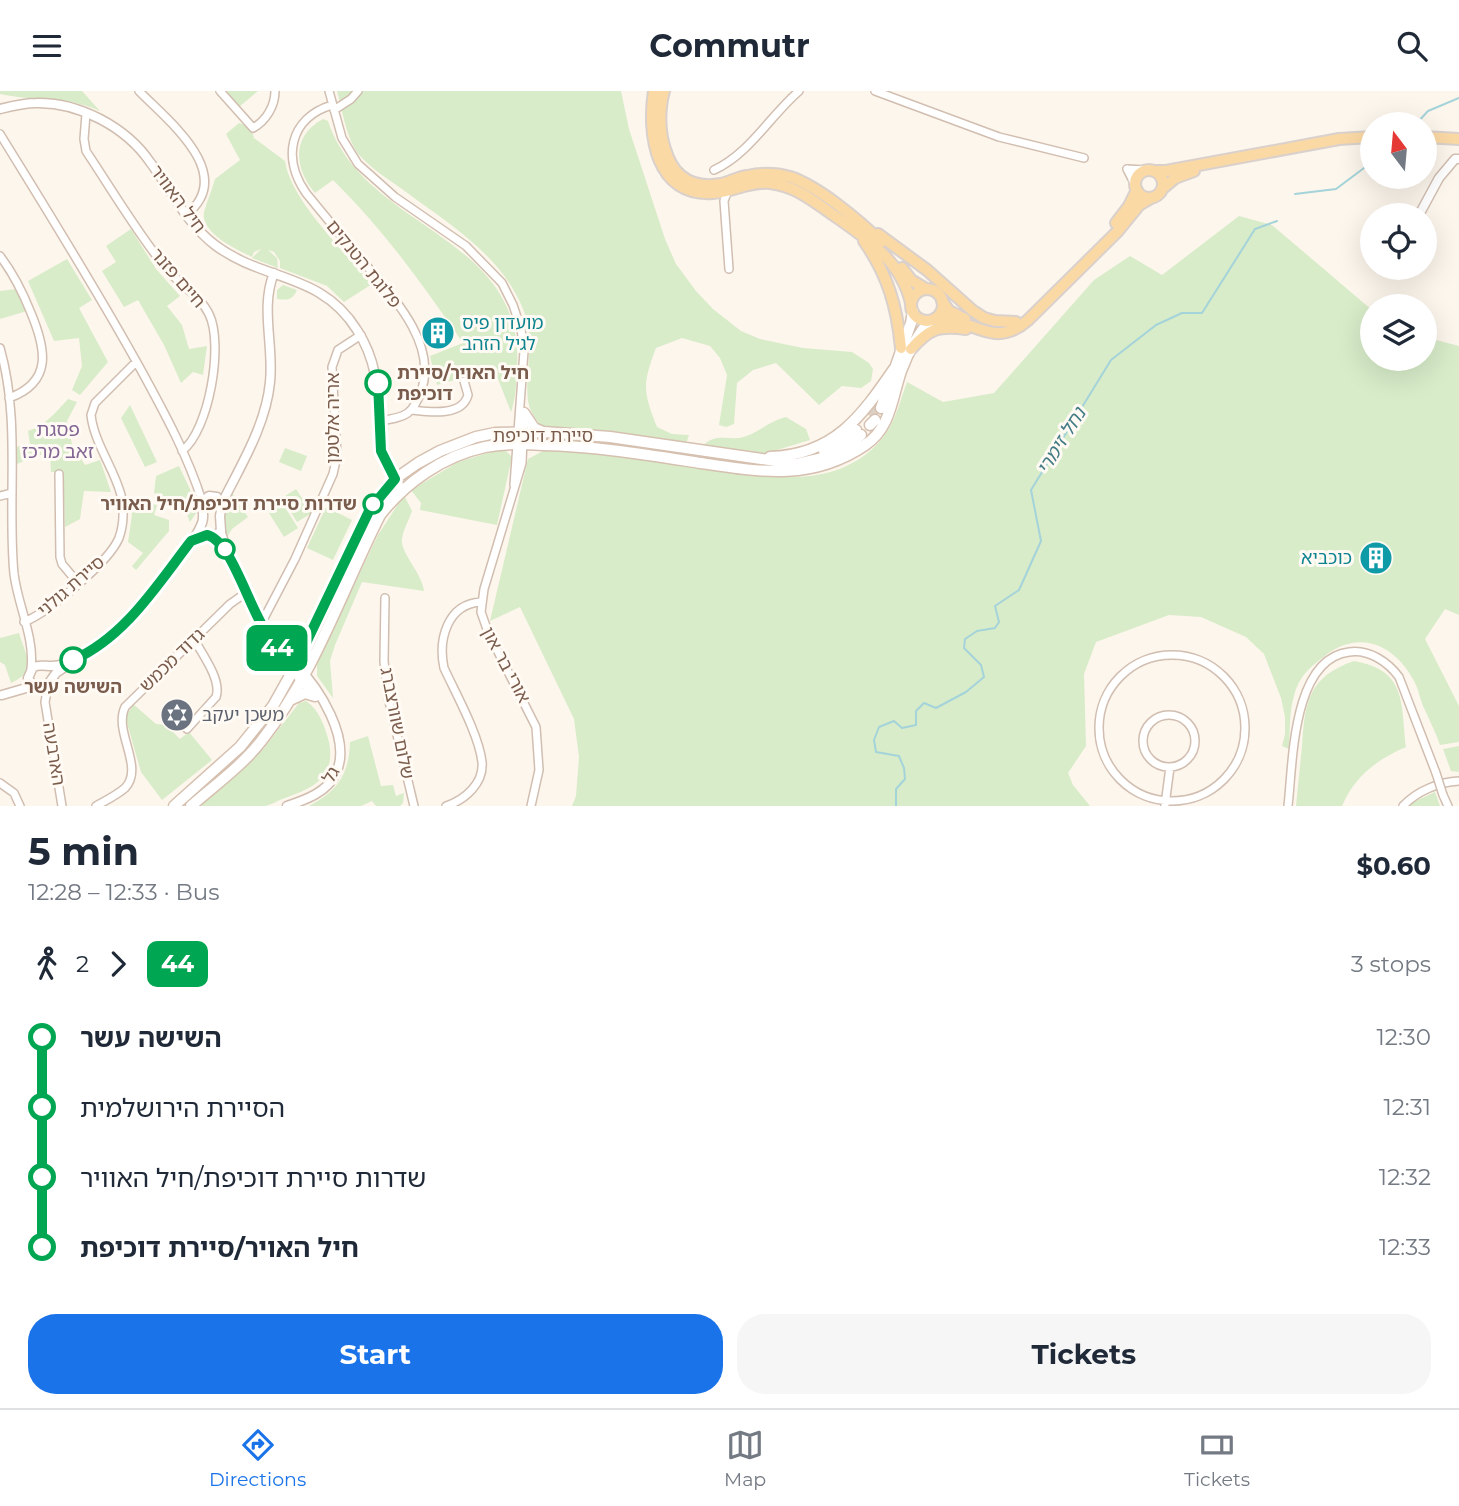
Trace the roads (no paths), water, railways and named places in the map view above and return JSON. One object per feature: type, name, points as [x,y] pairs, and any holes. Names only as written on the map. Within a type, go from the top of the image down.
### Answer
[{"type":"main road","points":[[654,91],[654,141],[664,169],[670,178],[686,191],[710,194],[753,183],[769,183],[793,189],[857,230],[882,251],[901,277],[918,318],[953,320],[985,332]]},
{"type":"main road","points":[[664,91],[661,122],[663,142],[671,167],[686,181],[711,185],[744,176],[772,174],[802,183],[927,270],[984,318],[1016,322]]},
{"type":"main road","points":[[851,215],[890,252],[911,279],[936,292],[949,311],[976,324],[998,328],[1016,322],[1123,215],[1136,188],[1137,176],[1150,170],[1360,138]]},
{"type":"main road","points":[[1437,138],[1459,139]]},
{"type":"main road","points":[[906,349],[927,332],[944,327],[1001,335],[1022,326],[1116,232],[1139,205],[1159,194],[1163,187],[1184,174],[1242,157]]},
{"type":"main road","points":[[1150,170],[1163,178],[1163,187]]},
{"type":"main road","points":[[1136,188],[1143,196],[1151,198]]},
{"type":"main road","points":[[857,230],[888,283],[906,349]]},
{"type":"main road","points":[[906,349],[916,293],[926,289]]},
{"type":"main road","points":[[750,458],[802,453],[826,443],[861,415],[906,349],[941,311],[942,301]]},
{"type":"main road","name":"סיירת דוכיפת","points":[[191,806],[260,743],[303,677],[380,515],[404,488],[425,473],[463,454],[482,448],[520,445],[608,449],[770,473],[798,471],[828,464],[869,443],[885,423],[906,349]]},
{"type":"main road","points":[[880,406],[892,372]]},
{"type":"main road","points":[[524,413],[534,428],[544,432]]},
{"type":"main road","name":"סיירת דוכיפת","points":[[174,806],[251,736],[273,706],[370,509],[397,478],[418,463],[459,443],[495,433],[544,432],[610,437],[764,461],[811,456],[859,433]]},
{"type":"main road","points":[[281,651],[294,653],[305,645]]},
{"type":"main road","points":[[290,700],[305,693],[315,695]]},
{"type":"street","points":[[139,91],[199,157],[203,171],[202,191],[196,205],[186,215]]},
{"type":"street","points":[[220,91],[253,128],[265,120],[275,101],[275,91]]},
{"type":"street","points":[[329,91],[342,138],[358,164],[395,197],[466,246],[502,283],[521,329],[524,351],[520,433]]},
{"type":"street","name":"פלוגת הטנקים","points":[[358,91],[351,99],[313,115],[299,130],[292,151],[294,171],[306,193],[398,304],[413,329],[425,369],[418,401],[412,411]]},
{"type":"street","points":[[714,170],[745,148],[784,103],[799,91]]},
{"type":"street","points":[[874,91],[999,137],[1084,158]]},
{"type":"street","name":"חיל האוויר","points":[[0,110],[20,104],[46,103],[86,114],[116,128],[129,137],[150,161],[200,232],[233,257],[302,282],[325,295],[346,314],[361,335],[374,363],[378,383],[381,440],[404,488]]},
{"type":"street","name":"חיים פזנר","points":[[86,114],[86,151],[164,267],[204,306],[212,322],[215,352],[204,414],[193,440],[182,451]]},
{"type":"street","points":[[0,134],[107,309],[194,479],[212,499],[231,558],[268,639],[280,658],[294,668]]},
{"type":"street","points":[[1425,203],[1439,178],[1455,159],[1459,159]]},
{"type":"street","points":[[729,189],[725,193],[724,201],[729,269]]},
{"type":"street","points":[[710,194],[721,197],[724,201]]},
{"type":"street","points":[[0,256],[16,280],[28,306],[40,336],[44,356],[41,370],[33,384],[21,394],[9,398]]},
{"type":"street","points":[[1,696],[32,681],[50,681],[126,623],[191,541],[201,526],[212,499],[225,491],[234,480],[263,415],[270,384],[268,292],[274,273]]},
{"type":"street","name":"אריה אלטמן","points":[[261,624],[301,547],[333,474],[337,456],[332,367],[338,350],[361,335]]},
{"type":"street","name":"הארבעה","points":[[0,348],[9,398],[15,575],[31,647],[32,681],[45,702],[62,806]]},
{"type":"street","name":"סיירת גולני","points":[[24,622],[45,613],[116,544],[123,515],[116,480],[91,422],[91,409],[136,362]]},
{"type":"street","points":[[380,421],[402,417],[412,411],[434,412],[462,406],[468,395],[464,381]]},
{"type":"street","points":[[520,433],[524,413],[521,388]]},
{"type":"street","name":"אורי בר און","points":[[520,433],[514,485],[481,602],[482,620],[536,727],[539,770],[531,806]]},
{"type":"street","points":[[59,474],[60,557],[62,564],[78,583]]},
{"type":"street","points":[[0,496],[12,493]]},
{"type":"street","points":[[201,526],[221,544],[231,558]]},
{"type":"street","points":[[191,541],[221,531]]},
{"type":"street","name":"גדוד מכמש","points":[[96,806],[123,789],[130,780],[131,767],[121,720],[125,707],[230,604],[247,592]]},
{"type":"street","name":"שלום שוורצברג","points":[[385,598],[384,661],[388,697],[414,806]]},
{"type":"street","points":[[446,806],[460,800],[474,787],[482,770],[482,762],[476,740],[444,668],[443,636],[447,625],[461,609],[474,602],[481,602]]},
{"type":"street","points":[[187,729],[216,697],[218,691],[194,639]]},
{"type":"street","points":[[268,639],[294,668]]},
{"type":"street","name":"הארבעה","points":[[31,647],[46,667]]},
{"type":"street","points":[[1288,806],[1301,700],[1319,667],[1345,652],[1360,651],[1376,656],[1399,677],[1448,806]]},
{"type":"street","points":[[1170,655],[1190,657],[1206,662],[1229,681],[1242,703],[1246,735],[1240,758],[1216,787],[1192,799],[1165,804],[1136,792],[1121,782],[1111,769],[1102,751],[1100,713],[1105,697],[1114,683],[1142,661],[1170,655]]},
{"type":"street","points":[[32,681],[36,666],[46,667],[79,657]]},
{"type":"street","points":[[46,667],[50,681]]},
{"type":"street","name":"גל","points":[[287,806],[319,792],[336,773],[339,748],[321,695],[294,668]]},
{"type":"street","name":"גל","points":[[303,677],[332,722]]},
{"type":"street","name":"הארבעה","points":[[45,702],[50,681]]},
{"type":"street","points":[[1168,716],[1186,722],[1195,739],[1195,746],[1188,759],[1182,764],[1170,767],[1153,762],[1147,755],[1143,739],[1150,724],[1160,717],[1168,716]]},
{"type":"street","points":[[1165,804],[1170,767]]},
{"type":"street","points":[[1403,806],[1429,789],[1447,782],[1459,781]]},
{"type":"street","points":[[0,783],[14,793],[20,806]]},
{"type":"waterway","name":"נחל זימרי","points":[[1427,112],[1459,98]]},
{"type":"waterway","name":"נחל זימרי","points":[[1295,194],[1336,189],[1360,171]]},
{"type":"waterway","name":"נחל זימרי","points":[[896,806],[896,789],[905,779],[904,768],[899,756],[876,752],[874,740],[879,727],[894,721],[902,728],[916,725],[916,711],[924,703],[936,708],[966,692],[984,677],[981,665],[964,648],[965,639],[977,631],[995,628],[999,622],[995,606],[1019,590],[1041,541],[1031,490],[1111,360],[1156,325],[1182,313],[1202,313],[1255,229],[1277,221]]},
{"type":"tunnel","points":[[870,416],[878,405]]},
{"type":"place","name":"מועדון פיס לגיל הזהב","points":[[438,333]]},
{"type":"place","name":"חיל האויר/סיירת דוכיפת","points":[[378,383]]},
{"type":"place","name":"שדרות סיירת דוכיפת/חיל האוויר","points":[[373,504]]},
{"type":"place","name":"כוכביא","points":[[1376,558]]},
{"type":"place","name":"השישה עשר","points":[[73,660]]},
{"type":"place","name":"משכן יעקב","points":[[177,715]]},
{"type":"district","name":"פסגת זאב מרכז","points":[[58,440]]}]
